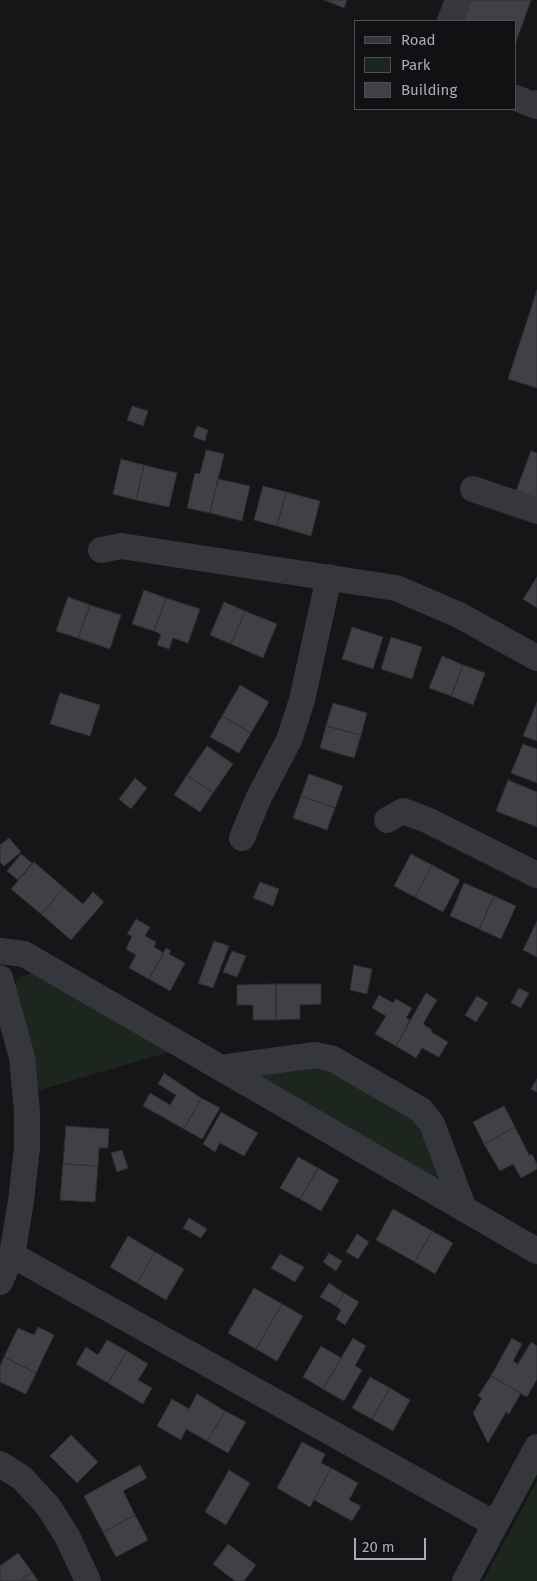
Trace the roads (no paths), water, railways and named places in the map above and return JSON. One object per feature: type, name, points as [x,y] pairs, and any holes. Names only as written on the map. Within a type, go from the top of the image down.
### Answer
[{"type":"street","points":[[450,20],[458,0]]},
{"type":"street","points":[[517,98],[536,106],[537,102]]},
{"type":"street","points":[[473,489],[537,511]]},
{"type":"street","points":[[101,550],[121,546],[396,588],[422,597],[459,615],[537,658]]},
{"type":"street","points":[[242,838],[258,799],[289,740],[302,700],[329,577]]},
{"type":"street","points":[[388,820],[403,811],[427,820],[537,875]]},
{"type":"street","points":[[0,951],[24,954],[537,1251]]},
{"type":"street","points":[[0,978],[22,1057],[27,1111],[27,1148],[12,1255],[0,1282]]},
{"type":"street","points":[[220,1068],[315,1055],[333,1059],[421,1110],[432,1124],[464,1209]]},
{"type":"street","points":[[12,1255],[495,1524]]},
{"type":"street","points":[[465,1581],[537,1447]]},
{"type":"street","points":[[0,1464],[22,1478],[48,1506],[67,1536],[88,1581]]}]
